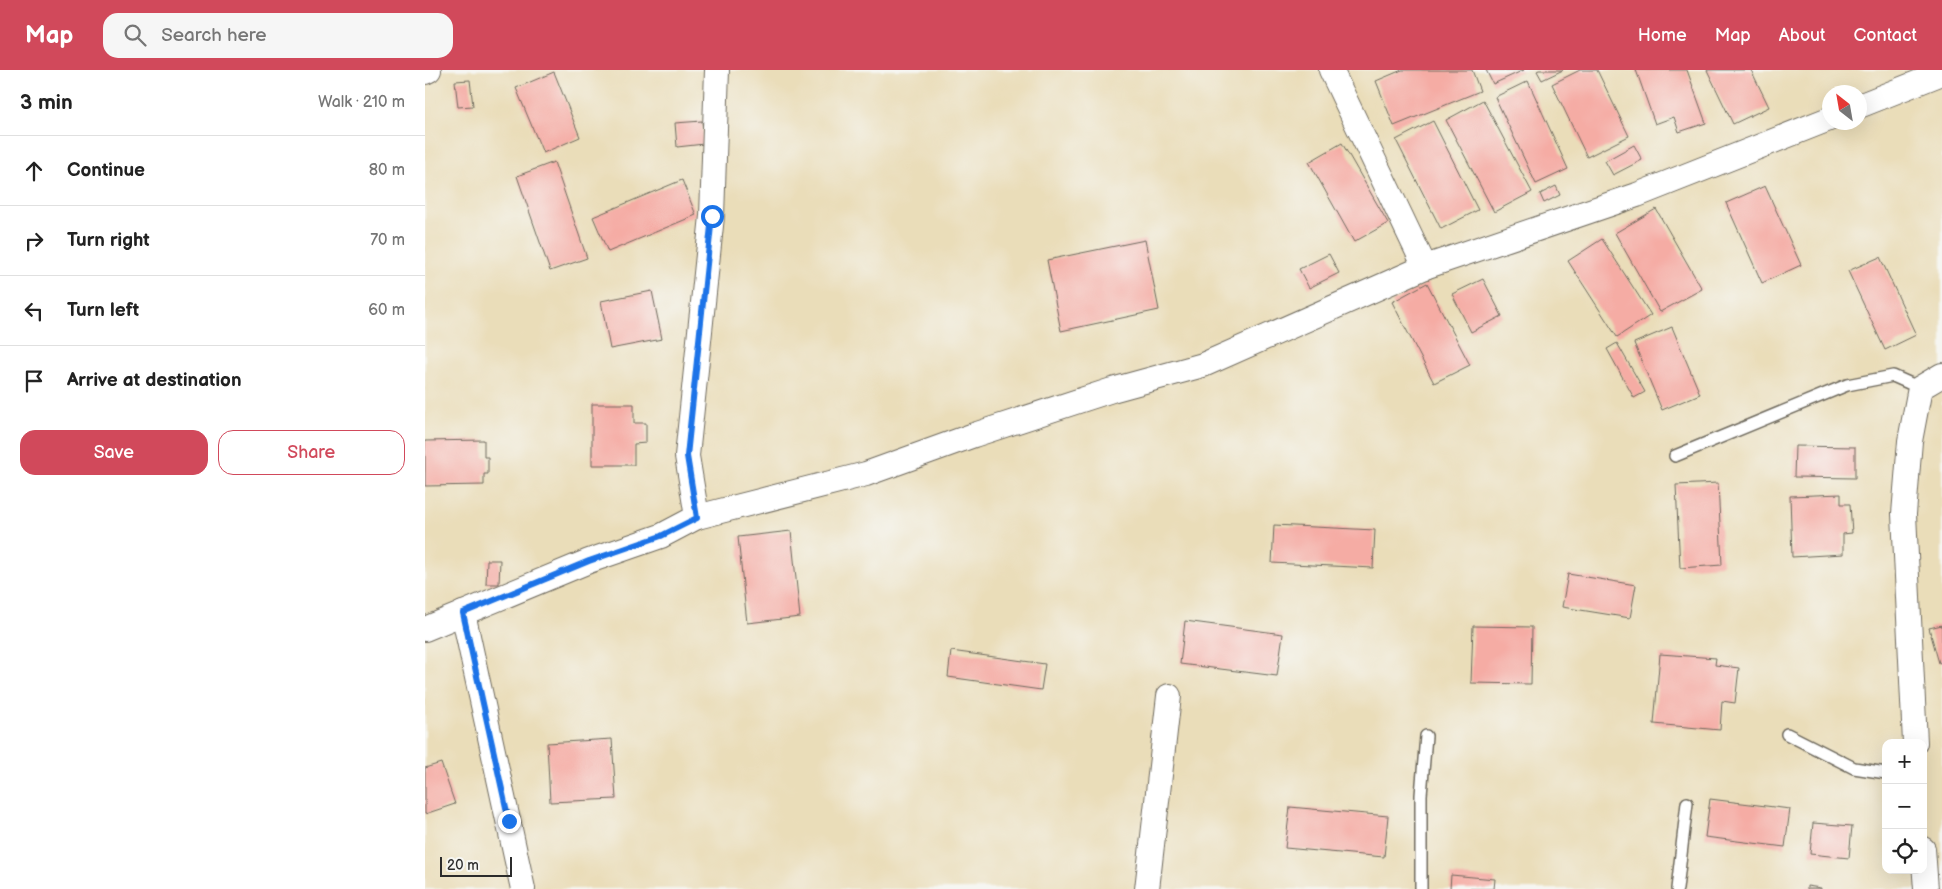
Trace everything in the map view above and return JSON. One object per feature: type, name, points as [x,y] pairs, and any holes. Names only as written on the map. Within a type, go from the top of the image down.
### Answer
[{"type":"street","points":[[425,72],[429,70]]},
{"type":"street","points":[[697,518],[687,456],[712,216],[717,70]]},
{"type":"street","points":[[1331,70],[1425,267]]},
{"type":"street","points":[[1867,100],[1897,79],[1942,73]]},
{"type":"street","points":[[425,629],[589,561],[661,536],[697,518],[866,474],[974,435],[1111,390],[1203,365],[1425,267],[1637,195],[1822,122]]},
{"type":"street","points":[[1915,739],[1904,514],[1910,441],[1920,388],[1942,375]]},
{"type":"street","points":[[463,613],[523,889]]},
{"type":"street","points":[[1147,889],[1169,696]]},
{"type":"street","points":[[1925,874],[1926,889]]},
{"type":"lane","points":[[1675,456],[1847,385],[1893,376],[1920,388]]},
{"type":"lane","points":[[1787,734],[1854,768],[1882,772]]},
{"type":"lane","points":[[1421,889],[1421,795],[1426,736]]},
{"type":"lane","points":[[1677,889],[1687,803]]},
{"type":"building","points":[[1402,70],[1472,70],[1480,91],[1394,126],[1376,81]]},
{"type":"building","points":[[1486,70],[1524,70],[1493,84]]},
{"type":"building","points":[[1539,70],[1563,70],[1542,80],[1537,71]]},
{"type":"building","points":[[1580,70],[1597,70],[1629,136],[1587,157],[1552,84]]},
{"type":"building","points":[[1636,70],[1687,70],[1706,123],[1679,132],[1674,117],[1655,124]]},
{"type":"building","points":[[1707,70],[1751,70],[1769,107],[1733,124]]},
{"type":"building","points":[[554,72],[580,137],[543,153],[516,88]]},
{"type":"building","points":[[470,80],[473,106],[458,107],[455,81]]},
{"type":"building","points":[[1528,81],[1568,169],[1536,184],[1495,97]]},
{"type":"building","points":[[1483,100],[1532,192],[1494,212],[1446,120]]},
{"type":"building","points":[[702,121],[704,144],[677,147],[675,123]]},
{"type":"building","points":[[1433,121],[1478,210],[1441,229],[1396,140]]},
{"type":"building","points":[[1342,143],[1388,223],[1354,242],[1309,162]]},
{"type":"building","points":[[1634,145],[1642,160],[1613,175],[1605,161]]},
{"type":"building","points":[[554,162],[587,258],[550,271],[517,176]]},
{"type":"building","points":[[682,180],[696,215],[608,252],[593,217]]},
{"type":"building","points":[[1556,186],[1560,195],[1544,203],[1540,194]]},
{"type":"building","points":[[1765,186],[1801,265],[1762,283],[1726,203]]},
{"type":"building","points":[[1656,209],[1702,289],[1660,312],[1615,233]]},
{"type":"building","points":[[1602,239],[1651,315],[1617,337],[1568,261]]},
{"type":"building","points":[[1145,240],[1159,310],[1061,331],[1047,260]]},
{"type":"building","points":[[1329,254],[1339,273],[1309,288],[1299,269]]},
{"type":"building","points":[[1880,257],[1916,335],[1885,350],[1848,271]]},
{"type":"building","points":[[1483,279],[1502,316],[1471,332],[1452,294]]},
{"type":"building","points":[[1427,283],[1470,365],[1434,383],[1392,302]]},
{"type":"building","points":[[652,291],[662,339],[610,349],[601,301]]},
{"type":"building","points":[[1672,327],[1700,394],[1662,410],[1634,343]]},
{"type":"building","points":[[1617,343],[1645,392],[1634,398],[1607,349]]},
{"type":"building","points":[[592,404],[634,404],[634,423],[646,423],[646,443],[634,444],[634,465],[592,465]]},
{"type":"building","points":[[484,440],[484,457],[488,457],[488,474],[484,474],[484,485],[425,486],[425,441]]},
{"type":"building","points":[[1795,446],[1855,447],[1855,478],[1794,477]]},
{"type":"building","points":[[1718,483],[1722,565],[1680,568],[1676,485]]},
{"type":"building","points":[[1841,494],[1841,504],[1850,504],[1852,533],[1843,534],[1843,554],[1792,557],[1790,496]]},
{"type":"building","points":[[1274,525],[1375,530],[1373,568],[1272,563]]},
{"type":"building","points":[[791,531],[800,617],[747,623],[738,537]]},
{"type":"building","points":[[487,560],[500,560],[499,584],[486,584]]},
{"type":"building","points":[[1568,574],[1636,585],[1630,618],[1562,607]]},
{"type":"building","points":[[1185,621],[1283,634],[1277,676],[1180,664]]},
{"type":"building","points":[[1942,625],[1942,662],[1939,663],[1929,628]]},
{"type":"building","points":[[1473,626],[1532,627],[1531,684],[1471,683]]},
{"type":"building","points":[[951,651],[1045,664],[1041,690],[948,677]]},
{"type":"building","points":[[1660,654],[1716,658],[1715,665],[1739,668],[1735,703],[1722,701],[1720,730],[1654,724]]},
{"type":"building","points":[[612,739],[616,799],[550,802],[547,743]]},
{"type":"building","points":[[441,763],[455,804],[425,814],[425,768]]},
{"type":"building","points":[[1710,799],[1790,809],[1785,847],[1705,837]]},
{"type":"building","points":[[1290,807],[1388,816],[1384,857],[1285,848]]},
{"type":"building","points":[[1813,823],[1852,826],[1849,858],[1810,854]]},
{"type":"building","points":[[1451,875],[1495,879],[1494,889],[1450,889]]},
{"type":"building","points":[[1807,886],[1821,888],[1821,889],[1807,889]]},
{"type":"route","points":[[509,821],[463,613],[589,561],[661,536],[697,518],[687,456],[712,216]]}]
